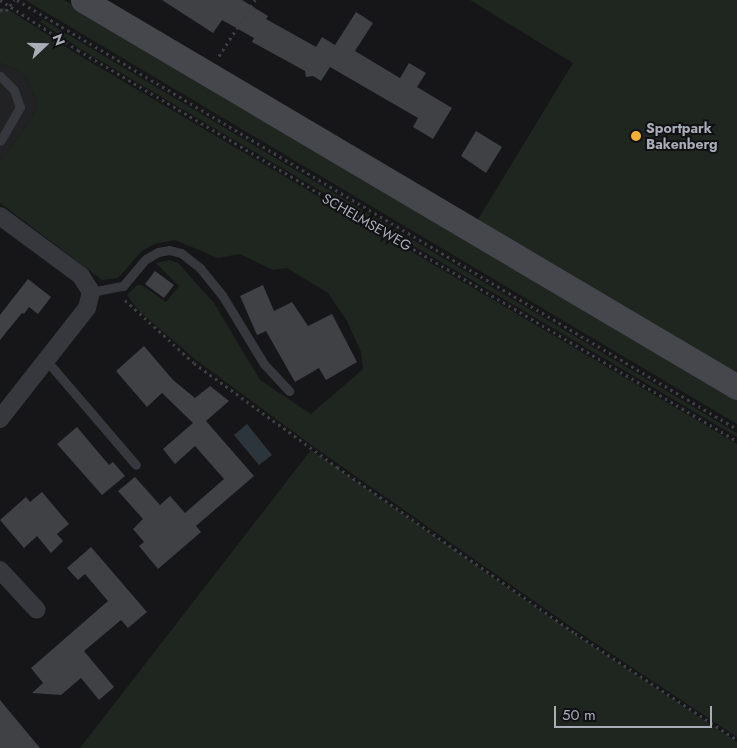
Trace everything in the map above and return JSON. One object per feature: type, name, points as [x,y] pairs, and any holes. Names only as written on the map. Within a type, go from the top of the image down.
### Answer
[{"type":"main road","points":[[83,0],[737,386]]},
{"type":"street","points":[[0,216],[80,276],[91,292],[87,308],[0,419]]},
{"type":"street","points":[[0,570],[37,610]]},
{"type":"lane","points":[[0,76],[14,90],[20,107],[0,141]]},
{"type":"lane","points":[[91,292],[113,290],[123,286],[146,259],[158,252],[169,250],[181,253],[200,268],[222,295],[264,364],[289,391]]},
{"type":"lane","points":[[46,360],[136,465]]},
{"type":"path","name":"SCHELMSEWEG","points":[[0,0],[112,70],[737,440]]},
{"type":"path","points":[[0,10],[6,11],[15,0]]},
{"type":"path","name":"SCHELMSEWEG","points":[[15,0],[737,429]]},
{"type":"path","points":[[217,60],[255,0]]},
{"type":"path","points":[[113,290],[194,363],[337,467],[583,638],[737,740]]},
{"type":"shaded area","points":[[25,0],[64,0],[737,398],[737,424]]},
{"type":"shaded area","name":"Sportpark Bakenberg","points":[[470,0],[737,0],[737,377],[477,221],[573,63]]},
{"type":"shaded area","points":[[0,8],[6,8],[77,54],[737,444],[737,737],[577,631],[314,447],[196,360],[138,310],[127,295],[137,285],[142,285],[166,302],[179,286],[156,263],[169,260],[178,263],[214,303],[260,380],[311,414],[363,369],[361,352],[347,321],[328,293],[287,268],[273,270],[240,254],[218,258],[175,240],[154,244],[142,251],[118,278],[102,280],[0,203],[0,162],[32,118],[37,102],[26,78],[19,71],[0,63]]},
{"type":"shaded area","points":[[42,19],[737,433],[737,437],[79,48],[40,22]]},
{"type":"shaded area","points":[[0,63],[19,71],[26,78],[37,102],[32,118],[0,162]]},
{"type":"shaded area","points":[[247,424],[272,455],[259,465],[234,435]]},
{"type":"shaded area","points":[[311,450],[574,634],[737,742],[737,748],[80,748]]},
{"type":"building","points":[[162,0],[242,0],[268,16],[266,19],[316,47],[322,37],[335,45],[356,12],[373,23],[355,51],[400,78],[409,63],[426,73],[417,87],[452,108],[433,139],[413,127],[418,118],[330,67],[321,81],[313,76],[306,77],[305,71],[252,42],[254,38],[222,20],[213,33]]},
{"type":"building","points":[[476,131],[502,147],[486,173],[461,156]]},
{"type":"building","points":[[155,271],[174,285],[164,298],[145,284]]},
{"type":"building","points":[[28,279],[51,297],[38,314],[29,307],[0,340],[0,315]]},
{"type":"building","points":[[263,285],[274,311],[292,302],[308,326],[332,314],[357,362],[326,380],[319,368],[295,382],[266,331],[257,335],[240,296]]},
{"type":"building","points":[[144,346],[173,380],[195,398],[210,386],[229,401],[206,421],[254,476],[196,526],[201,532],[158,569],[139,546],[144,542],[133,529],[143,519],[118,491],[135,477],[160,505],[170,496],[185,513],[224,479],[195,446],[175,464],[163,449],[193,423],[162,393],[147,407],[116,371]]},
{"type":"building","points":[[77,427],[109,465],[113,462],[125,476],[102,495],[57,444]]},
{"type":"building","points":[[42,492],[69,524],[57,534],[63,541],[51,553],[37,536],[24,548],[0,520],[26,497],[30,502]]},
{"type":"building","points":[[91,547],[147,612],[128,628],[121,620],[84,651],[114,687],[99,700],[81,678],[61,695],[32,693],[43,683],[31,668],[108,601],[85,574],[78,580],[67,568]]},
{"type":"building","points":[[0,700],[40,748],[0,748]]},
{"type":"place","name":"Sportpark Bakenberg","points":[[636,136]]}]
